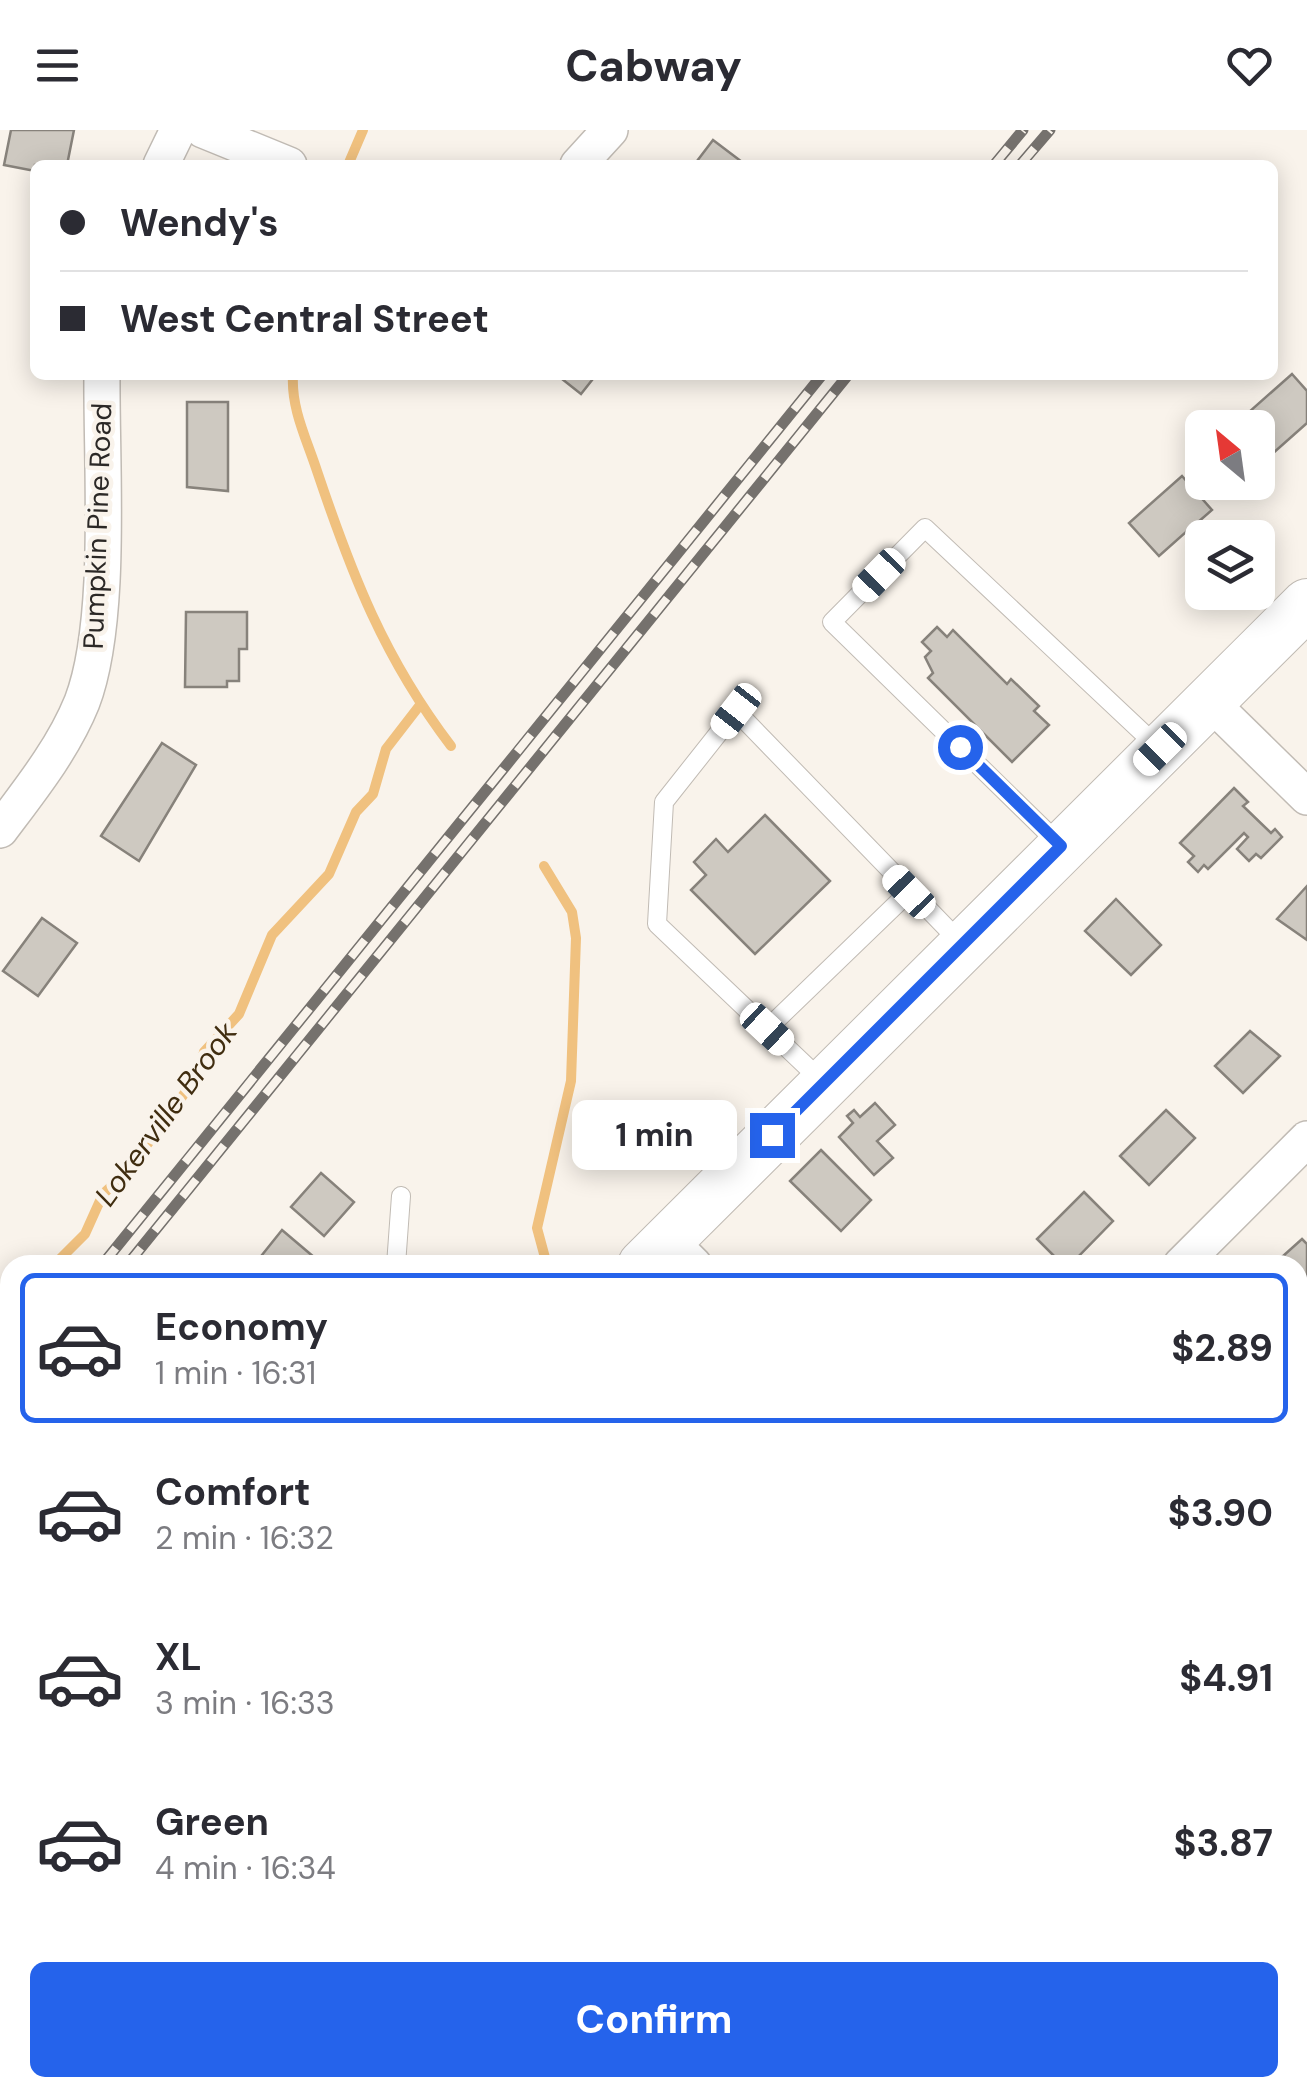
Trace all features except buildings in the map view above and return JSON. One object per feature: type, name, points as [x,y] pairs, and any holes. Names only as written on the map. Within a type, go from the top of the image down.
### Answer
[{"type":"main road","points":[[669,1255],[824,1082],[1307,604]]},
{"type":"street","points":[[163,160],[178,130]]},
{"type":"street","points":[[203,130],[277,160]]},
{"type":"street","points":[[583,160],[610,130]]},
{"type":"street","name":"Pumpkin Pine Road","points":[[0,830],[63,739],[82,701],[93,662],[100,578],[102,380]]},
{"type":"street","points":[[1208,700],[1307,797]]},
{"type":"street","points":[[1191,1255],[1307,1138]]},
{"type":"lane","points":[[1061,846],[832,622],[925,528],[1160,749]]},
{"type":"lane","points":[[824,1082],[657,924],[664,802],[736,711],[962,945]]},
{"type":"lane","points":[[767,1029],[909,892]]},
{"type":"lane","points":[[397,1255],[401,1196]]},
{"type":"waterway","points":[[350,160],[363,130]]},
{"type":"waterway","points":[[293,380],[300,424],[357,581],[388,648],[451,746]]},
{"type":"waterway","name":"Lokerville Brook","points":[[64,1255],[85,1234],[103,1194],[127,1172],[195,1079],[204,1052],[239,1014],[272,935],[329,874],[356,812],[373,794],[386,749],[420,705]]},
{"type":"waterway","points":[[544,866],[572,912],[576,938],[571,1081],[537,1228],[544,1255]]},
{"type":"railway","points":[[998,160],[1023,130]]},
{"type":"railway","points":[[1024,160],[1050,130]]},
{"type":"railway","points":[[110,1255],[818,380]]},
{"type":"railway","points":[[135,1255],[844,380]]},
{"type":"route","points":[[772,1135],[1061,846],[960,747]]}]
